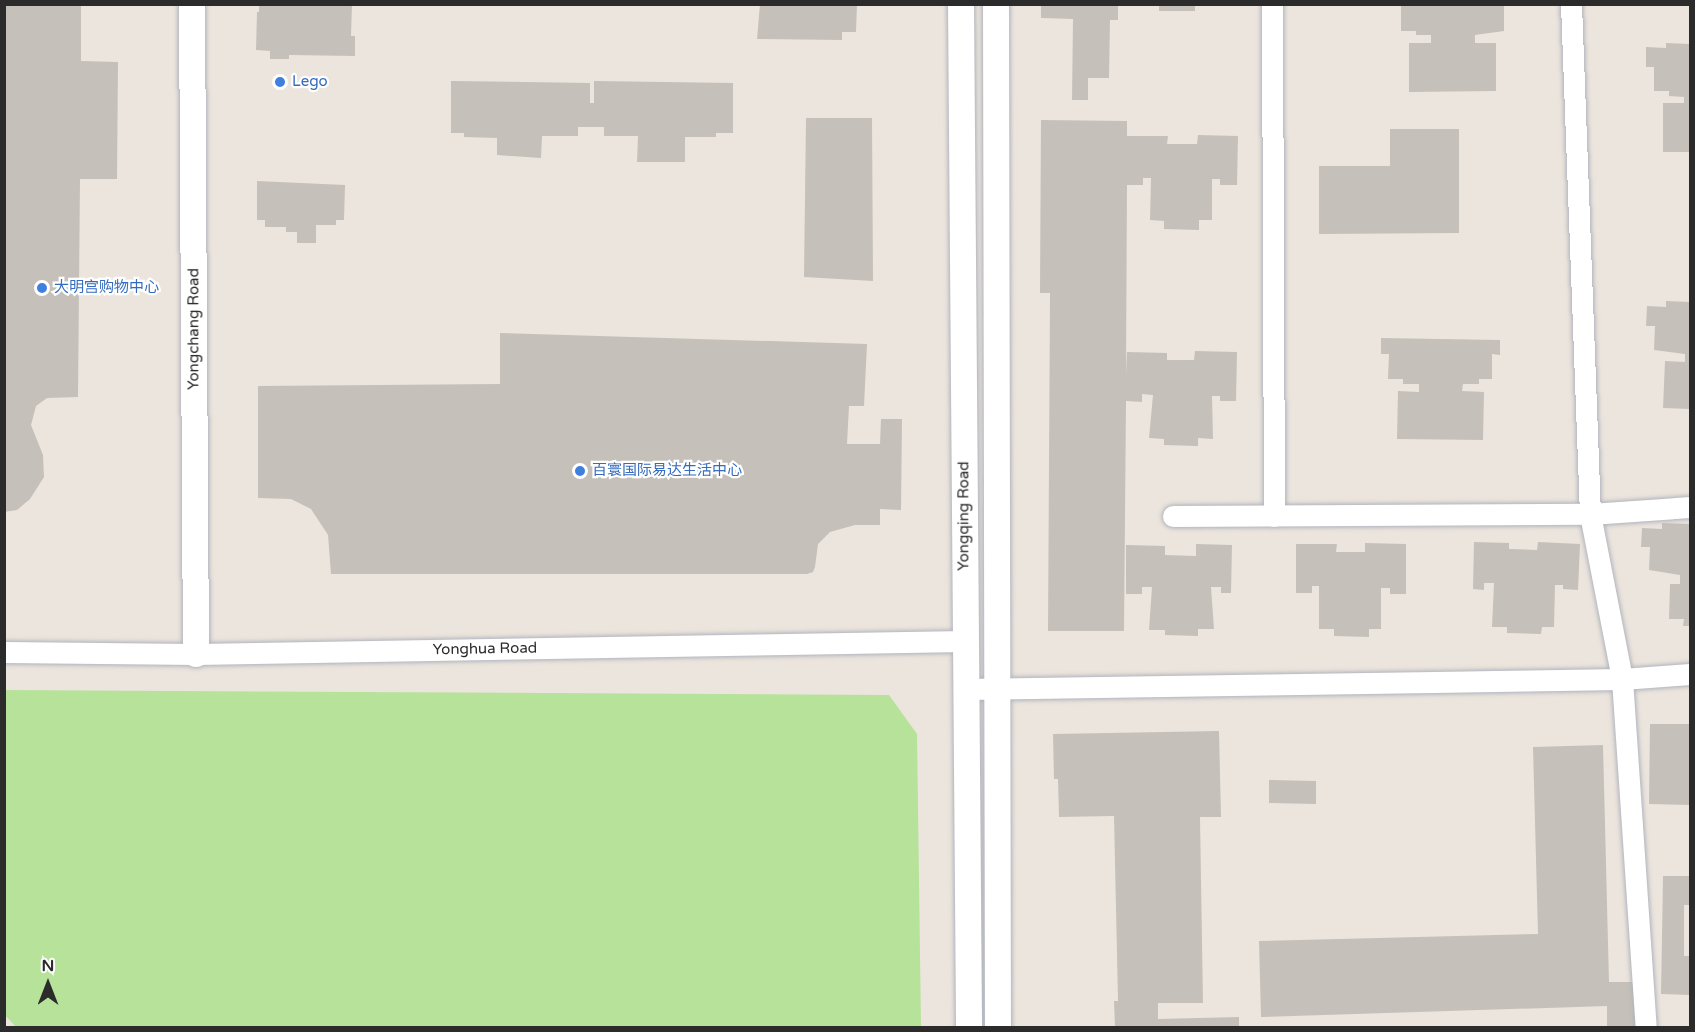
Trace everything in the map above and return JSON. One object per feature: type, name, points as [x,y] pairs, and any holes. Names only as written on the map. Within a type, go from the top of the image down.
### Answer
[{"type":"street","name":"Yongchang Road","points":[[192,4],[196,654]]},
{"type":"street","name":"Yongqing Road","points":[[961,4],[969,1028]]},
{"type":"street","points":[[996,4],[998,1028]]},
{"type":"street","points":[[1272,4],[1274,516]]},
{"type":"street","points":[[1571,4],[1590,514],[1623,679],[1646,1028]]},
{"type":"street","points":[[1173,516],[1590,514],[1690,507]]},
{"type":"street","name":"Yonghua Road","points":[[4,652],[196,654],[965,641]]},
{"type":"street","points":[[966,689],[1623,679],[1690,675]]},
{"type":"green space","points":[[4,690],[889,695],[917,734],[921,1027],[16,1027],[4,1014]]},
{"type":"building","name":"大明宫购物中心","points":[[4,4],[81,4],[81,61],[118,62],[117,179],[80,179],[78,397],[47,398],[36,406],[31,425],[43,455],[44,477],[30,499],[17,510],[4,512]]},
{"type":"building","points":[[259,4],[352,4],[351,36],[355,36],[355,56],[289,55],[289,59],[270,59],[270,51],[256,50]]},
{"type":"building","points":[[760,4],[857,4],[856,32],[842,32],[842,40],[757,39]]},
{"type":"building","points":[[1041,4],[1118,4],[1118,20],[1110,20],[1109,78],[1088,78],[1088,100],[1072,100],[1073,19],[1041,18]]},
{"type":"building","points":[[1159,4],[1195,4],[1195,11],[1159,11]]},
{"type":"building","points":[[1401,4],[1504,4],[1504,31],[1475,35],[1475,43],[1496,43],[1496,91],[1409,92],[1409,43],[1431,43],[1431,35],[1416,35],[1416,31],[1401,31]]},
{"type":"building","points":[[1666,43],[1690,44],[1690,152],[1663,152],[1663,103],[1684,103],[1684,97],[1669,96],[1669,91],[1654,91],[1654,67],[1646,67],[1646,47],[1666,48]]},
{"type":"building","points":[[451,81],[590,83],[590,103],[594,103],[594,81],[733,83],[733,133],[716,133],[716,137],[685,137],[685,162],[637,162],[638,136],[604,136],[604,127],[578,127],[578,136],[542,136],[541,158],[497,155],[497,138],[464,137],[464,133],[451,133]]},
{"type":"building","points":[[806,118],[872,118],[873,281],[804,277]]},
{"type":"building","points":[[1041,120],[1127,121],[1127,136],[1168,136],[1167,144],[1197,144],[1198,135],[1238,136],[1237,185],[1220,185],[1220,179],[1212,179],[1212,220],[1199,220],[1199,230],[1164,229],[1164,221],[1150,220],[1151,178],[1143,178],[1143,185],[1127,185],[1126,375],[1127,352],[1167,353],[1167,360],[1194,360],[1195,351],[1237,352],[1236,401],[1220,401],[1220,396],[1212,396],[1213,439],[1198,438],[1198,446],[1164,445],[1164,439],[1149,438],[1153,395],[1142,394],[1142,402],[1126,401],[1124,631],[1048,631],[1050,293],[1040,293]]},
{"type":"building","points":[[1390,129],[1459,129],[1459,233],[1319,234],[1319,166],[1390,166]]},
{"type":"building","points":[[257,181],[345,185],[344,220],[336,220],[336,225],[316,225],[316,243],[297,243],[297,232],[286,232],[286,227],[265,227],[265,220],[257,220]]},
{"type":"building","points":[[1666,301],[1690,302],[1690,409],[1663,408],[1665,361],[1685,362],[1685,354],[1654,350],[1655,326],[1646,326],[1647,306],[1666,307]]},
{"type":"building","name":"百寰国际易达生活中心","points":[[500,333],[867,344],[864,406],[849,406],[847,444],[880,444],[881,419],[902,419],[901,510],[880,509],[880,525],[855,525],[830,532],[818,544],[815,567],[813,572],[807,574],[331,574],[328,535],[311,509],[291,499],[258,498],[258,386],[500,384]]},
{"type":"building","points":[[1381,338],[1500,340],[1500,355],[1492,354],[1492,379],[1479,379],[1479,384],[1463,384],[1462,391],[1484,392],[1483,440],[1397,439],[1398,391],[1419,392],[1419,384],[1403,384],[1403,379],[1388,379],[1389,354],[1381,354]]},
{"type":"building","points":[[1662,523],[1690,524],[1690,626],[1683,626],[1684,619],[1669,619],[1670,584],[1680,584],[1680,575],[1649,570],[1650,547],[1641,547],[1642,528],[1662,529]]},
{"type":"building","points":[[1474,542],[1509,543],[1509,549],[1537,550],[1538,542],[1580,544],[1578,590],[1563,589],[1563,585],[1555,585],[1554,627],[1542,627],[1541,634],[1507,633],[1507,627],[1492,627],[1494,583],[1484,583],[1484,590],[1473,589]]},
{"type":"building","points":[[1365,543],[1406,544],[1406,594],[1390,594],[1390,588],[1381,588],[1381,629],[1369,629],[1369,637],[1334,636],[1334,629],[1319,629],[1319,586],[1312,586],[1312,593],[1296,593],[1296,544],[1337,544],[1336,552],[1365,552]]},
{"type":"building","points":[[1196,544],[1232,545],[1231,593],[1221,593],[1221,587],[1211,587],[1214,629],[1198,629],[1198,636],[1165,635],[1165,630],[1149,630],[1152,587],[1142,587],[1142,594],[1126,594],[1126,545],[1165,546],[1165,555],[1196,556]]},
{"type":"building","points":[[1650,724],[1690,724],[1690,805],[1649,804]]},
{"type":"building","points":[[1219,731],[1221,817],[1200,817],[1203,1003],[1158,1003],[1158,1019],[1239,1017],[1239,1028],[1115,1028],[1114,1001],[1118,1001],[1114,816],[1059,817],[1058,779],[1054,779],[1053,734]]},
{"type":"building","points":[[1603,745],[1609,982],[1638,982],[1639,1028],[1607,1028],[1607,1006],[1261,1017],[1259,941],[1538,934],[1533,747]]},
{"type":"building","points":[[1269,780],[1316,781],[1316,804],[1269,803]]},
{"type":"building","points":[[1663,876],[1690,876],[1690,905],[1684,905],[1684,956],[1690,956],[1690,995],[1661,994]]},
{"type":"place","name":"Lego","points":[[280,82]]},
{"type":"place","name":"大明宫购物中心","points":[[42,288]]},
{"type":"place","name":"百寰国际易达生活中心","points":[[580,471]]}]
